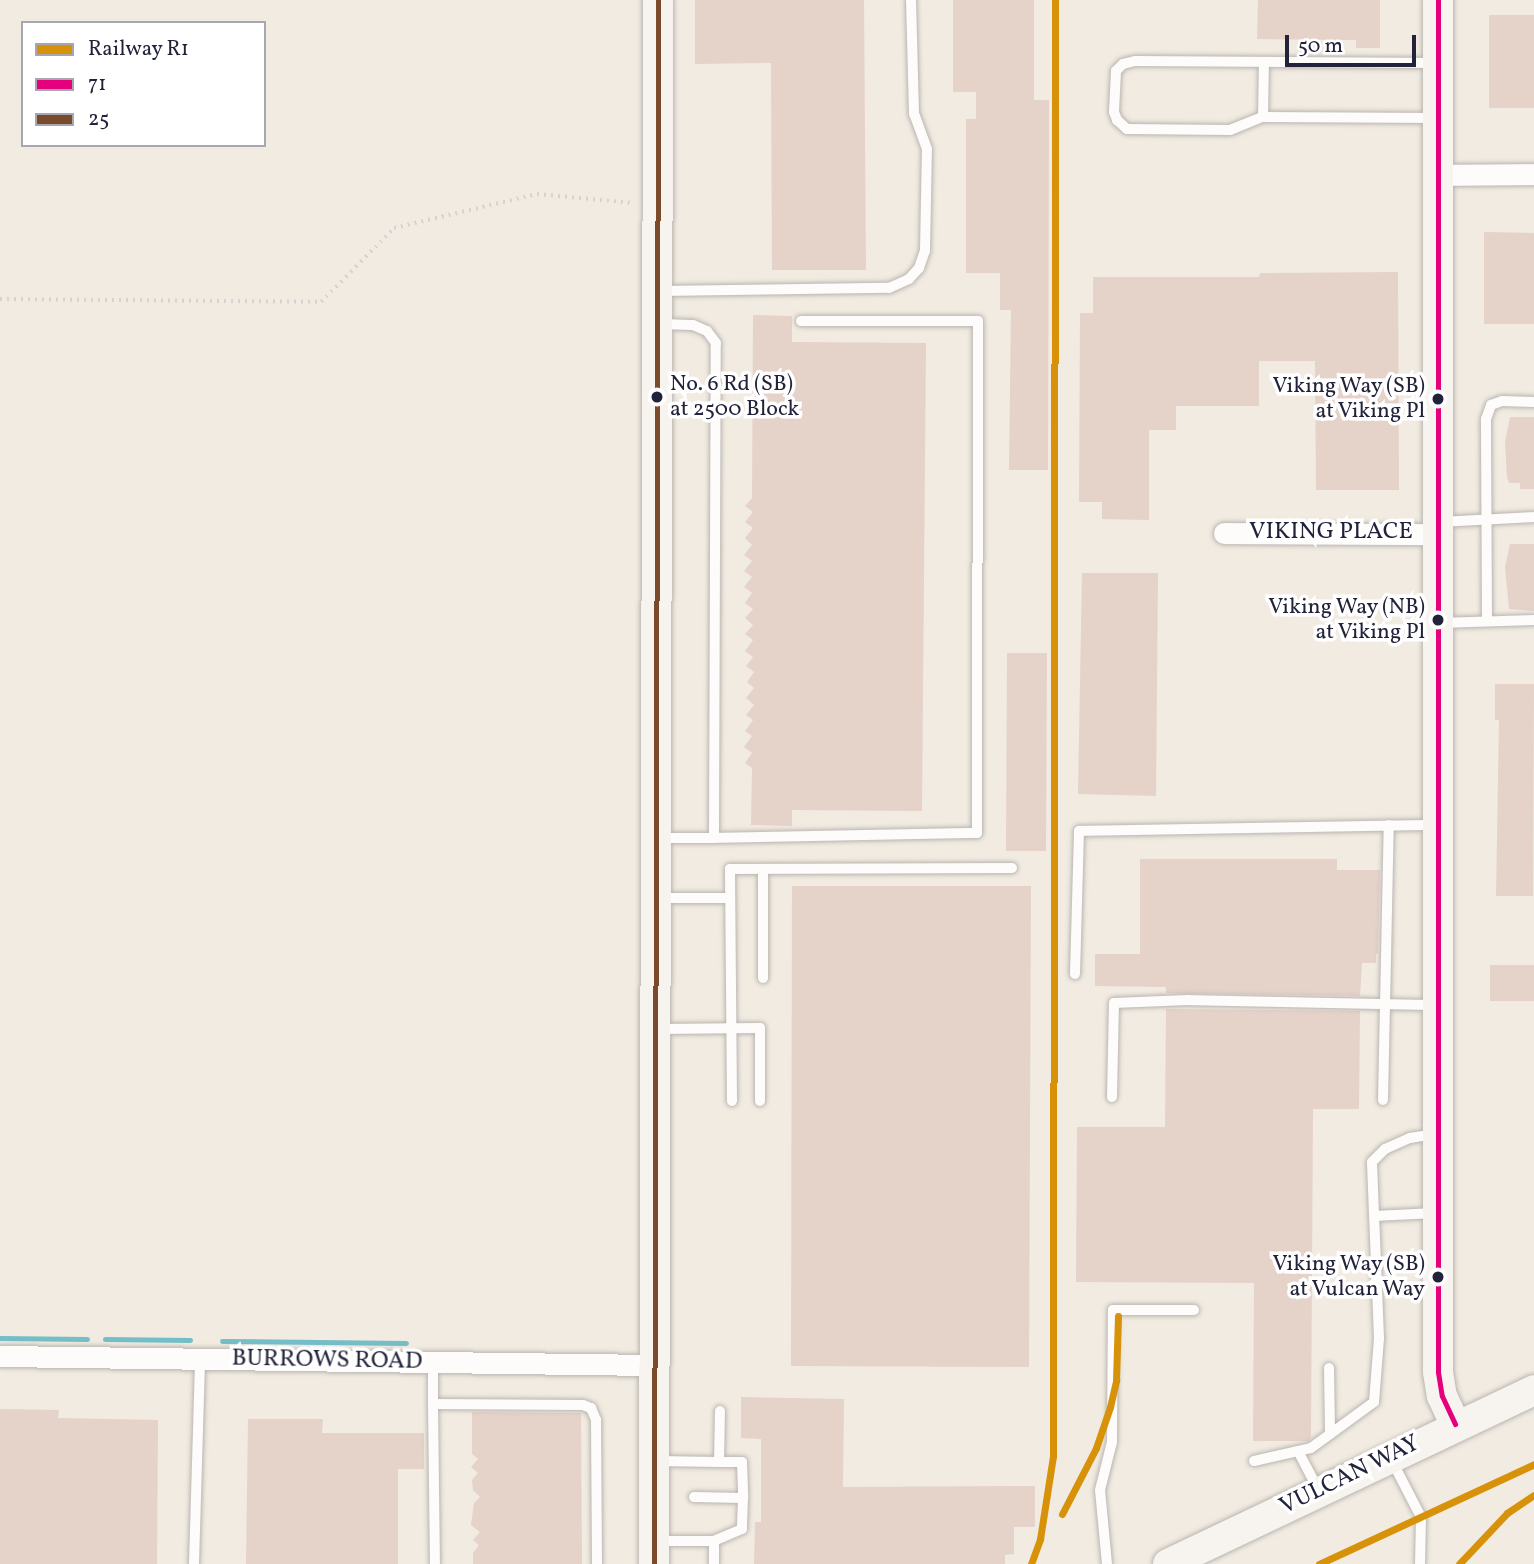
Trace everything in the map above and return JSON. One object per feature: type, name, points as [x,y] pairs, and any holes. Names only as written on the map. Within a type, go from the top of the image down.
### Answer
[{"type":"street","points":[[654,1553],[658,0]]},
{"type":"street","points":[[1438,0],[1438,1372],[1442,1396],[1455,1424]]},
{"type":"street","points":[[1438,174],[1534,174]]},
{"type":"street","name":"VIKING PLACE","points":[[1224,533],[1437,528]]},
{"type":"street","name":"BURROWS ROAD","points":[[0,1356],[654,1365]]},
{"type":"street","name":"VULCAN WAY","points":[[1168,1564],[1455,1424],[1534,1390]]},
{"type":"lane","points":[[657,291],[890,288],[914,273],[925,251],[927,149],[914,114],[911,0]]},
{"type":"lane","points":[[1438,63],[1135,61],[1123,64],[1116,71],[1114,112],[1117,121],[1127,129],[1230,130],[1263,117],[1438,118]]},
{"type":"lane","points":[[1263,117],[1264,62]]},
{"type":"lane","points":[[656,838],[977,833],[978,321],[801,321]]},
{"type":"lane","points":[[657,324],[694,326],[707,331],[716,343],[714,838]]},
{"type":"lane","points":[[1487,620],[1486,419],[1491,405],[1502,401],[1534,402]]},
{"type":"lane","points":[[1437,528],[1485,518],[1534,517]]},
{"type":"lane","points":[[1437,623],[1534,620]]},
{"type":"lane","points":[[1383,1100],[1389,825]]},
{"type":"lane","points":[[1075,974],[1079,831],[1438,825]]},
{"type":"lane","points":[[732,1101],[730,869],[1012,868]]},
{"type":"lane","points":[[763,869],[763,978]]},
{"type":"lane","points":[[655,898],[730,898]]},
{"type":"lane","points":[[1112,1097],[1114,1003],[1188,1000],[1439,1005]]},
{"type":"lane","points":[[655,1030],[760,1028],[761,1101]]},
{"type":"lane","points":[[1254,1461],[1311,1448],[1374,1402],[1378,1391],[1379,1338],[1372,1162],[1385,1149],[1410,1138],[1438,1133]]},
{"type":"lane","points":[[1374,1216],[1438,1213]]},
{"type":"lane","points":[[1107,1564],[1100,1490],[1112,1442],[1113,1310],[1194,1310]]},
{"type":"lane","points":[[194,1564],[200,1359]]},
{"type":"lane","points":[[433,1362],[435,1564]]},
{"type":"lane","points":[[1329,1367],[1329,1434]]},
{"type":"lane","points":[[433,1404],[583,1405],[591,1408],[596,1420],[597,1564]]},
{"type":"lane","points":[[719,1462],[720,1411]]},
{"type":"lane","points":[[1298,1451],[1319,1491]]},
{"type":"lane","points":[[1390,1457],[1421,1517],[1420,1564]]},
{"type":"lane","points":[[654,1461],[742,1462],[743,1498],[742,1529],[714,1541],[654,1553]]},
{"type":"lane","points":[[694,1497],[743,1498]]},
{"type":"lane","points":[[714,1541],[714,1564]]},
{"type":"path","points":[[0,299],[321,302],[394,228],[537,194],[657,205]]},
{"type":"building","points":[[695,0],[864,0],[866,270],[772,270],[771,63],[695,64]]},
{"type":"building","points":[[953,0],[1034,0],[1034,100],[1049,100],[1048,470],[1009,470],[1011,310],[1000,310],[1000,273],[966,273],[966,119],[976,119],[976,92],[953,92]]},
{"type":"building","points":[[1258,0],[1380,0],[1380,48],[1356,48],[1356,40],[1257,39]]},
{"type":"building","points":[[1489,15],[1534,15],[1534,108],[1489,108]]},
{"type":"building","points":[[1484,232],[1534,233],[1534,324],[1484,324]]},
{"type":"building","points":[[1398,272],[1399,490],[1316,490],[1315,361],[1259,361],[1259,406],[1176,406],[1176,430],[1149,430],[1149,520],[1102,519],[1102,502],[1079,502],[1080,313],[1093,313],[1093,277],[1259,277],[1260,273]]},
{"type":"building","points":[[753,315],[792,316],[792,342],[926,343],[922,811],[792,810],[792,826],[751,825],[752,768],[745,763],[752,753],[744,747],[752,736],[745,731],[753,720],[746,715],[754,705],[746,698],[754,688],[747,682],[754,672],[746,666],[753,657],[745,651],[753,640],[745,634],[753,625],[745,618],[753,609],[745,603],[752,593],[744,587],[752,577],[744,571],[752,561],[744,555],[752,545],[745,538],[753,528],[745,522],[753,512],[745,506],[752,498]]},
{"type":"building","points":[[1510,417],[1534,417],[1534,489],[1520,489],[1520,483],[1509,483],[1507,477],[1505,442]]},
{"type":"building","points":[[1510,544],[1534,544],[1534,611],[1509,609],[1505,567]]},
{"type":"building","points":[[1082,573],[1158,573],[1156,796],[1078,794]]},
{"type":"building","points":[[1007,653],[1047,653],[1046,851],[1006,851]]},
{"type":"building","points":[[1495,684],[1534,684],[1533,896],[1496,896],[1499,720],[1495,720]]},
{"type":"building","points":[[1140,859],[1337,859],[1337,870],[1380,870],[1378,954],[1376,963],[1362,963],[1360,996],[1166,993],[1166,987],[1095,986],[1095,954],[1140,954]]},
{"type":"building","points":[[792,886],[1031,886],[1029,1367],[791,1366]]},
{"type":"building","points":[[1490,965],[1534,965],[1534,1001],[1490,1001]]},
{"type":"building","points":[[1166,1009],[1360,1011],[1359,1109],[1313,1109],[1311,1438],[1308,1441],[1253,1441],[1254,1283],[1076,1282],[1077,1127],[1165,1127]]},
{"type":"building","points":[[741,1397],[844,1399],[843,1487],[1035,1486],[1035,1527],[1014,1527],[1014,1554],[1005,1555],[1005,1564],[754,1564],[755,1522],[761,1522],[761,1439],[741,1438]]},
{"type":"building","points":[[0,1409],[59,1410],[58,1418],[158,1420],[157,1564],[0,1564]]},
{"type":"building","points":[[472,1412],[581,1413],[582,1564],[473,1564],[473,1553],[479,1545],[473,1540],[480,1532],[471,1525],[474,1503],[480,1497],[473,1490],[472,1480],[478,1473],[471,1467],[478,1459],[472,1454]]},
{"type":"building","points":[[248,1419],[323,1419],[322,1433],[424,1433],[424,1469],[398,1469],[398,1564],[246,1564]]},
{"type":"waterway","points":[[0,1338],[87,1339]]},
{"type":"waterway","points":[[105,1339],[190,1340]]},
{"type":"waterway","points":[[222,1341],[406,1343]]},
{"type":"rail line","name":"R1","points":[[1031,1564],[1040,1539],[1053,1456],[1055,0]]},
{"type":"rail line","name":"R1","points":[[1062,1514],[1096,1448],[1110,1407],[1116,1380],[1118,1316]]},
{"type":"rail line","name":"R1","points":[[1319,1564],[1534,1464]]},
{"type":"rail line","name":"R1","points":[[1459,1564],[1507,1513],[1534,1495]]},
{"type":"transit line","name":"25","points":[[654,1564],[658,0]]},
{"type":"transit line","name":"71","points":[[1438,0],[1438,1372],[1442,1396],[1455,1424]]},
{"type":"place","name":"No. 6 Rd (SB) at 2500 Block","points":[[657,397]]},
{"type":"place","name":"Viking Way (SB) at Viking Pl","points":[[1438,399]]},
{"type":"place","name":"Viking Way (NB) at Viking Pl","points":[[1438,620]]},
{"type":"place","name":"Viking Way (SB) at Vulcan Way","points":[[1438,1277]]}]
